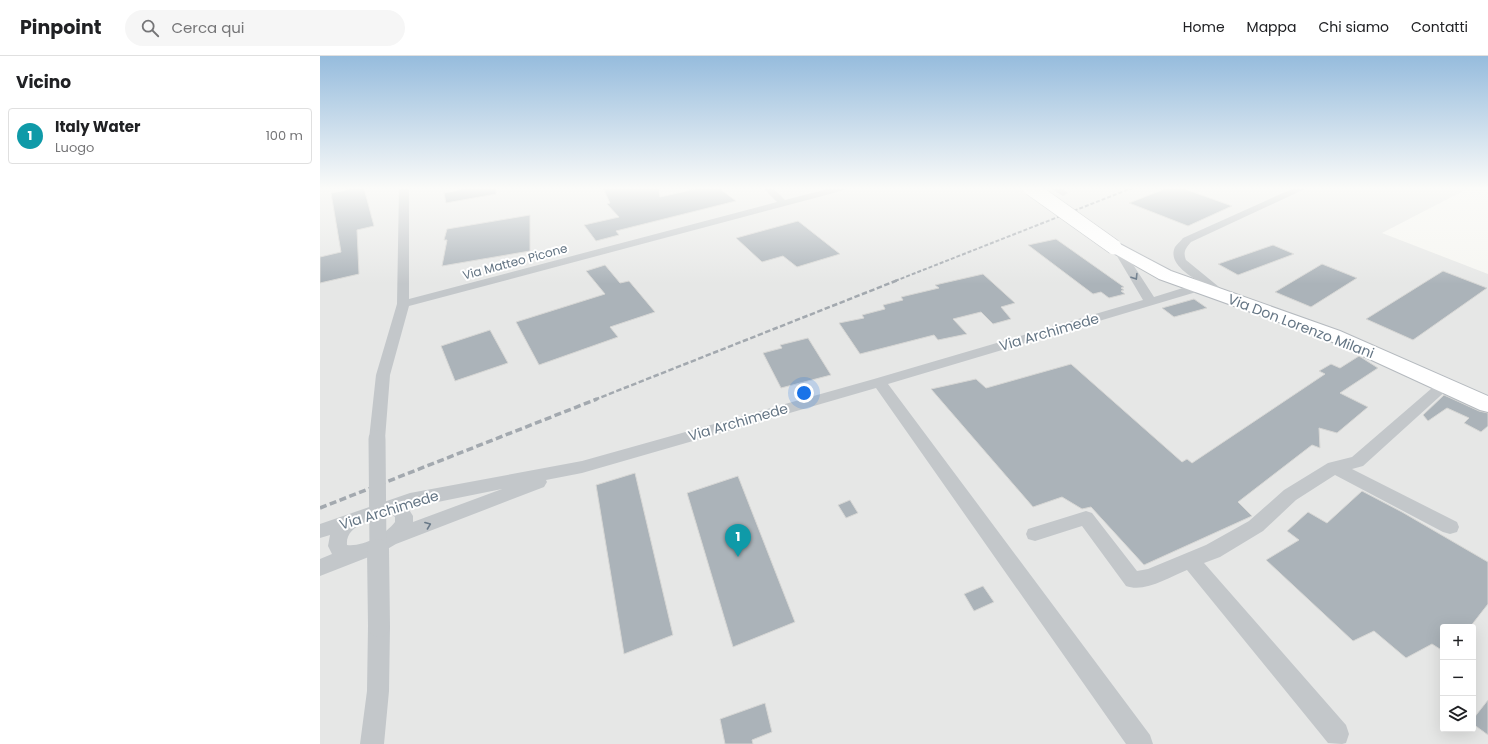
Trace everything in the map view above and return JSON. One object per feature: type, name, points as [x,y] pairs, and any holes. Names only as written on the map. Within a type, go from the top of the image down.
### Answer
[{"type":"street","points":[[372,744],[378,691],[378,439],[383,375],[403,304],[404,220]]},
{"type":"street","name":"Via Matteo Picone","points":[[403,304],[719,220]]},
{"type":"street","name":"Via Don Lorenzo Milani","points":[[1076,220],[1116,249],[1165,275],[1333,335],[1488,405]]},
{"type":"street","points":[[1206,290],[1213,286],[1209,282],[1192,273],[1181,262],[1179,253],[1181,245],[1187,240],[1231,220]]},
{"type":"street","points":[[1116,249],[1151,302]]},
{"type":"street","name":"Via Archimede","points":[[320,532],[392,506],[442,493],[582,467],[1151,302],[1206,290]]},
{"type":"street","points":[[879,382],[1141,744]]},
{"type":"street","points":[[1035,534],[1086,518],[1132,580],[1149,577],[1213,551],[1256,526],[1290,494],[1334,467],[1356,462],[1444,385]]},
{"type":"street","points":[[350,520],[338,536],[333,553],[372,547],[391,538],[540,481],[582,467]]},
{"type":"street","points":[[1334,467],[1450,527]]},
{"type":"street","points":[[391,538],[404,522],[404,516],[400,511],[392,506]]},
{"type":"street","points":[[1190,560],[1337,734]]},
{"type":"shaded area","points":[[320,220],[1407,220],[1382,233],[1488,274],[1488,744],[320,744]]},
{"type":"building","points":[[336,220],[372,220],[374,226],[357,230],[359,274],[320,283],[320,257],[341,252]]},
{"type":"building","points":[[500,220],[530,220],[530,251],[442,266],[447,240],[444,240],[447,229]]},
{"type":"building","points":[[605,220],[660,220],[616,231],[619,235],[596,241],[584,225]]},
{"type":"building","points":[[1173,220],[1201,220],[1188,226]]},
{"type":"building","points":[[798,221],[840,254],[797,267],[783,256],[762,262],[736,238]]},
{"type":"building","points":[[1056,239],[1124,287],[1121,288],[1124,290],[1121,291],[1125,294],[1109,298],[1101,292],[1093,294],[1028,245]]},
{"type":"building","points":[[1273,245],[1294,254],[1238,275],[1218,264]]},
{"type":"building","points":[[1322,264],[1357,278],[1311,307],[1275,292]]},
{"type":"building","points":[[605,265],[620,283],[629,281],[655,312],[610,327],[618,337],[539,365],[516,322],[605,294],[586,271]]},
{"type":"building","points":[[1443,271],[1487,288],[1413,340],[1366,319]]},
{"type":"building","points":[[983,274],[1015,303],[1001,307],[1011,319],[993,324],[981,312],[953,319],[967,334],[938,340],[934,335],[860,354],[839,323],[864,318],[862,315],[885,309],[883,305],[903,300],[901,297],[939,288],[935,285]]},
{"type":"building","points":[[1194,299],[1207,308],[1174,317],[1162,308]]},
{"type":"building","points":[[490,330],[508,363],[455,381],[441,346]]},
{"type":"building","points":[[808,338],[831,375],[781,388],[763,353],[782,348],[780,345]]},
{"type":"building","points":[[1359,356],[1378,368],[1340,393],[1368,407],[1337,433],[1319,428],[1320,448],[1312,445],[1238,502],[1252,516],[1144,565],[1091,507],[1082,509],[1062,497],[1033,507],[931,389],[976,379],[986,388],[1071,364],[1182,462],[1187,459],[1192,463],[1325,374],[1319,371],[1331,364],[1340,368]]},
{"type":"building","points":[[1444,395],[1479,411],[1488,413],[1488,426],[1481,432],[1464,423],[1469,418],[1447,408],[1428,421],[1423,415]]},
{"type":"building","points":[[635,473],[673,635],[624,654],[596,485]]},
{"type":"building","points":[[738,476],[795,622],[733,647],[687,493]]},
{"type":"building","points":[[1362,491],[1402,512],[1488,562],[1488,604],[1472,624],[1440,624],[1440,649],[1432,644],[1406,658],[1374,631],[1353,641],[1266,560],[1299,540],[1287,531],[1308,512],[1327,523]]},
{"type":"building","points":[[850,500],[858,513],[846,518],[838,505]]},
{"type":"building","points":[[983,586],[994,602],[974,611],[964,594]]},
{"type":"building","points":[[1488,700],[1488,735],[1476,726],[1476,715]]},
{"type":"building","points":[[765,703],[772,732],[752,740],[753,744],[725,744],[720,719]]},
{"type":"railway","points":[[895,281],[1050,220]]},
{"type":"railway","points":[[594,400],[898,280]]},
{"type":"railway","points":[[320,508],[597,399]]},
{"type":"place","name":"Italy Water","points":[[738,557]]}]
